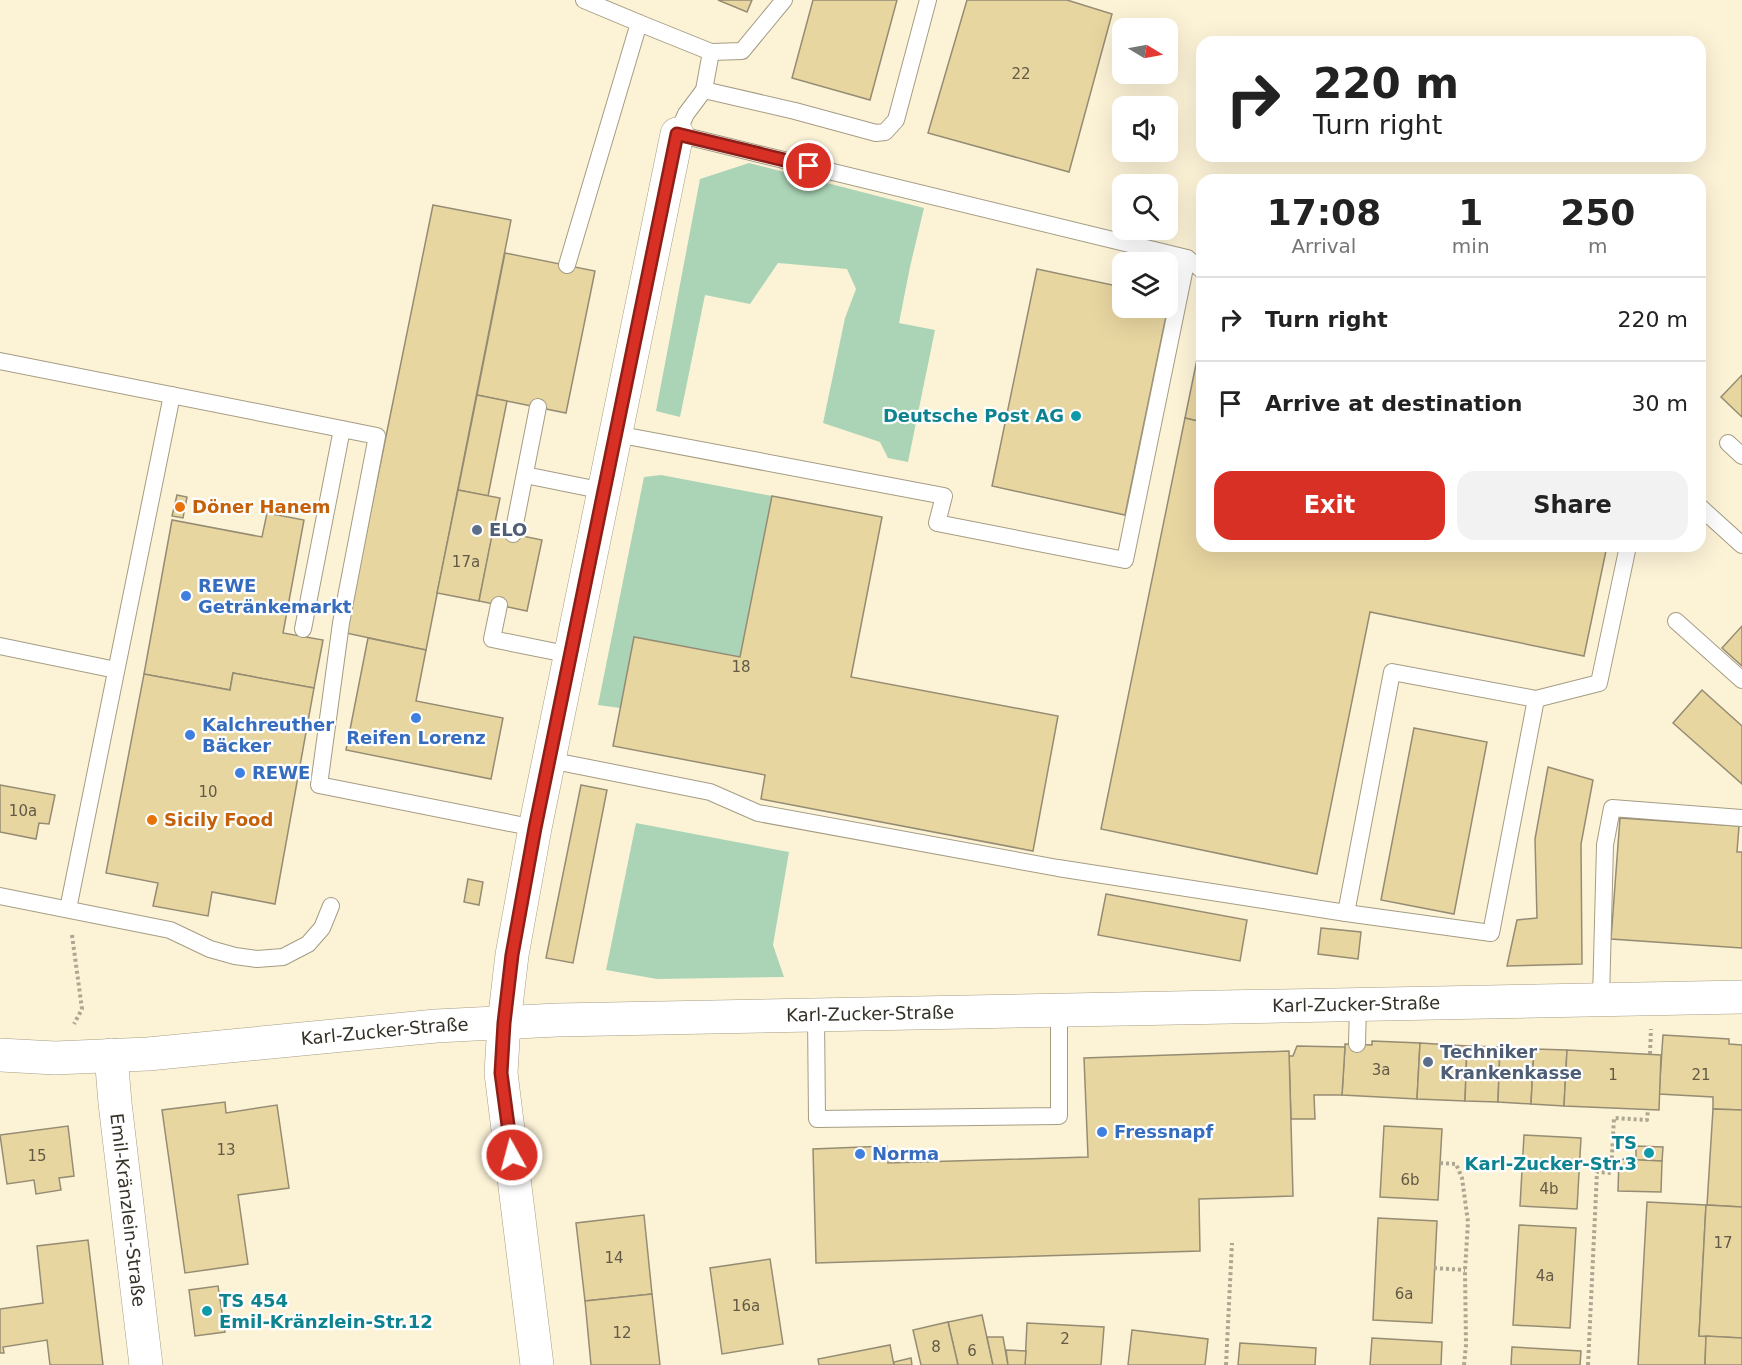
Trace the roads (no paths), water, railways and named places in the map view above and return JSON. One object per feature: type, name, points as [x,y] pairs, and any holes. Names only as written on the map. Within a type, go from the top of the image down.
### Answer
[{"type":"street","points":[[537,1365],[501,1073],[504,1023],[512,955],[535,828],[677,134]]},
{"type":"street","name":"Karl-Zucker-Straße","points":[[0,1055],[55,1058],[148,1054],[436,1026],[504,1023],[1742,997]]},
{"type":"street","name":"Emil-Kränzlein-Straße","points":[[111,1055],[146,1365]]},
{"type":"lane","points":[[584,0],[711,52],[742,51],[784,0]]},
{"type":"lane","points":[[704,90],[876,133],[885,132],[896,120],[928,0]]},
{"type":"lane","points":[[567,265],[639,23]]},
{"type":"lane","points":[[711,52],[704,90],[686,114],[677,134],[1187,258],[1196,265]]},
{"type":"lane","points":[[616,434],[944,496],[938,523],[1125,560],[1187,258]]},
{"type":"lane","points":[[0,361],[377,436],[341,623],[318,785],[535,828]]},
{"type":"lane","points":[[68,909],[171,395]]},
{"type":"lane","points":[[513,534],[538,407]]},
{"type":"lane","points":[[303,629],[342,429]]},
{"type":"lane","points":[[1728,442],[1742,456]]},
{"type":"lane","points":[[525,475],[604,491]]},
{"type":"lane","points":[[1706,512],[1742,545]]},
{"type":"lane","points":[[1346,913],[1392,672],[1536,699],[1599,683],[1627,552]]},
{"type":"lane","points":[[499,605],[492,639],[571,655]]},
{"type":"lane","points":[[1676,621],[1742,680]]},
{"type":"lane","points":[[0,646],[116,670]]},
{"type":"lane","points":[[549,760],[710,792],[758,813],[1058,868],[1491,933],[1536,699]]},
{"type":"lane","points":[[1601,999],[1605,845],[1612,808],[1742,818]]},
{"type":"lane","points":[[0,896],[170,930],[210,949],[257,959],[283,957],[308,944],[322,928],[331,906]]},
{"type":"lane","points":[[1357,1044],[1358,1004]]},
{"type":"lane","points":[[816,1015],[817,1119],[1059,1116],[1059,1011]]},
{"type":"place","name":"Deutsche Post AG","points":[[1076,416]]},
{"type":"place","name":"Döner Hanem","points":[[180,507]]},
{"type":"place","name":"ELO","points":[[477,530]]},
{"type":"place","name":"REWE Getränkemarkt","points":[[186,596]]},
{"type":"place","name":"Reifen Lorenz","points":[[416,718]]},
{"type":"place","name":"Kalchreuther Bäcker","points":[[190,735]]},
{"type":"place","name":"REWE","points":[[240,773]]},
{"type":"place","name":"Sicily Food","points":[[152,820]]},
{"type":"place","name":"Techniker Krankenkasse","points":[[1428,1062]]},
{"type":"place","name":"Fressnapf","points":[[1102,1132]]},
{"type":"place","name":"TS Karl-Zucker-Str.3","points":[[1649,1153]]},
{"type":"place","name":"Norma","points":[[860,1154]]},
{"type":"place","name":"TS 454 Emil-Kränzlein-Str.12","points":[[207,1311]]}]
